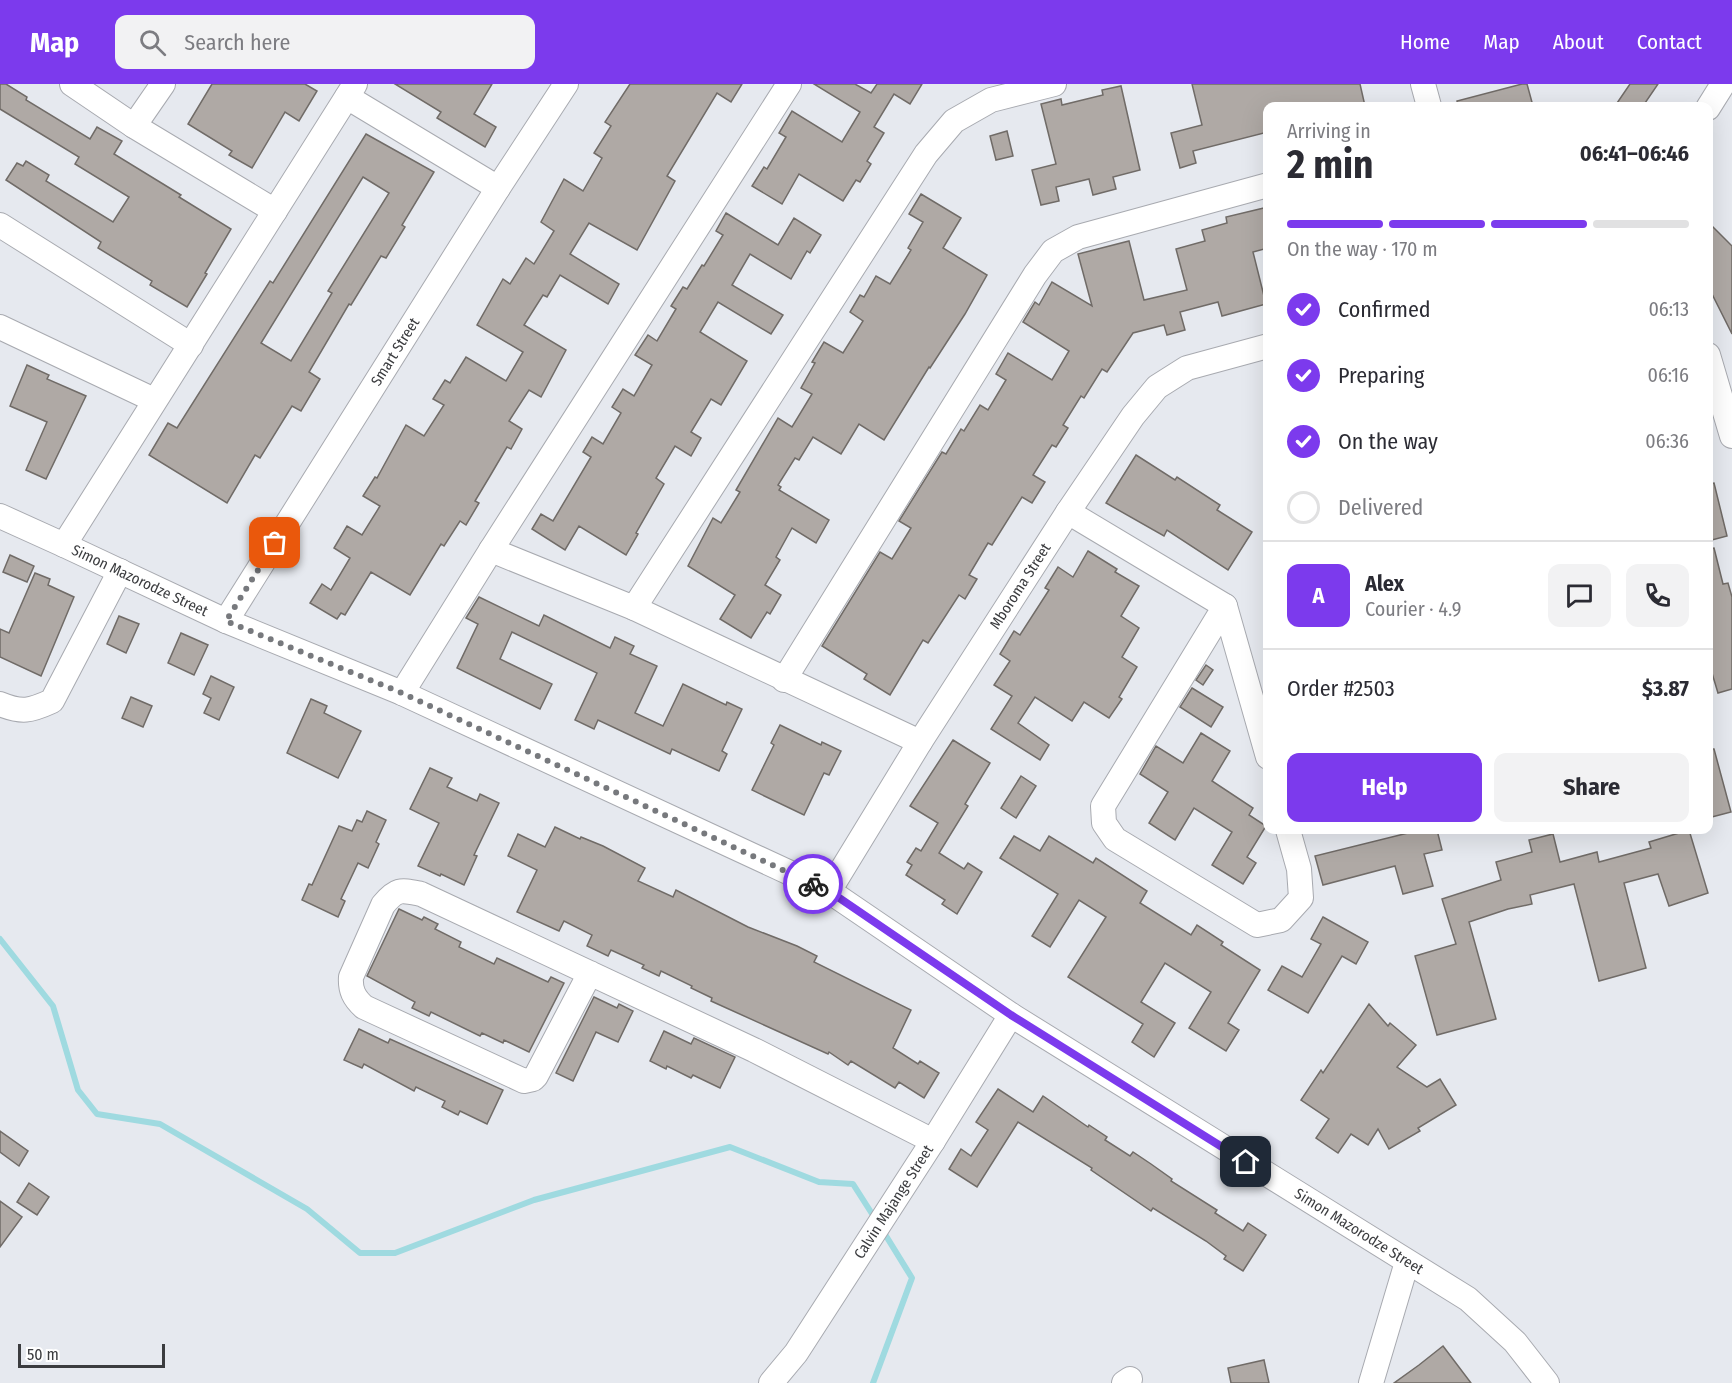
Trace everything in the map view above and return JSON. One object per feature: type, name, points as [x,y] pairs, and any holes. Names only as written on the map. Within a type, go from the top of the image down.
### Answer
[{"type":"street","points":[[72,84],[134,126],[275,211]]},
{"type":"street","points":[[134,126],[163,84]]},
{"type":"street","name":"Smart Street","points":[[226,621],[498,188],[566,84]]},
{"type":"street","points":[[402,693],[789,84]]},
{"type":"street","points":[[634,608],[926,153],[954,121],[991,100],[1054,84]]},
{"type":"street","points":[[1423,84],[1428,102]]},
{"type":"street","points":[[1711,102],[1721,85]]},
{"type":"street","points":[[64,545],[351,91],[498,188]]},
{"type":"street","points":[[784,680],[1035,275],[1053,251],[1078,237],[1263,186]]},
{"type":"street","points":[[0,225],[191,345]]},
{"type":"street","points":[[0,327],[154,400]]},
{"type":"street","name":"Mboroma Street","points":[[829,891],[920,742],[1068,512],[1133,416],[1157,387],[1187,368],[1263,347]]},
{"type":"street","points":[[1713,371],[1730,424]]},
{"type":"street","points":[[1068,512],[1225,606],[1263,739]]},
{"type":"street","name":"Simon Mazorodze Street","points":[[0,516],[226,621],[402,693],[829,891],[1011,1015],[1468,1299],[1515,1342],[1547,1383]]},
{"type":"street","points":[[491,550],[634,608],[920,742]]},
{"type":"street","points":[[0,704],[15,710],[29,710],[52,701],[120,571]]},
{"type":"street","points":[[1225,606],[1103,806],[1104,823],[1115,838],[1257,925],[1281,920],[1301,898],[1299,869],[1289,834]]},
{"type":"street","points":[[590,973],[536,1076],[524,1081],[364,1007],[357,1001],[351,984],[351,977],[383,905],[391,895],[400,890],[421,894],[590,973],[754,1050],[933,1141]]},
{"type":"street","name":"Calvin Majange Street","points":[[771,1383],[796,1353],[933,1141],[1011,1015]]},
{"type":"street","points":[[1371,1383],[1407,1262]]},
{"type":"building","points":[[0,84],[6,84],[27,97],[26,100],[90,139],[97,127],[122,141],[114,154],[231,229],[187,307],[150,285],[152,281],[98,248],[101,242],[6,180],[17,163],[23,166],[26,161],[49,175],[46,181],[113,222],[129,197],[75,164],[79,157],[0,109]]},
{"type":"building","points":[[212,84],[305,84],[317,91],[299,121],[285,112],[252,168],[229,155],[232,151],[188,124]]},
{"type":"building","points":[[395,84],[492,84],[474,114],[496,127],[485,147],[437,118],[441,112]]},
{"type":"building","points":[[630,84],[742,84],[731,102],[717,93],[667,176],[675,181],[637,250],[589,223],[570,254],[619,284],[608,304],[560,275],[547,297],[543,295],[524,325],[566,350],[541,397],[529,390],[509,421],[522,429],[511,449],[507,447],[475,501],[479,503],[466,525],[460,521],[444,546],[441,544],[410,595],[371,572],[345,615],[341,613],[337,619],[310,603],[322,584],[331,590],[350,558],[334,548],[347,526],[362,535],[380,506],[363,496],[375,477],[377,478],[406,425],[424,436],[444,405],[433,399],[445,380],[450,383],[466,357],[506,381],[523,352],[477,325],[503,279],[510,284],[526,258],[534,264],[554,231],[541,222],[564,179],[583,191],[602,158],[594,153],[611,126],[605,122]]},
{"type":"building","points":[[814,84],[855,84],[871,93],[877,84],[922,84],[910,104],[894,94],[874,127],[884,133],[867,161],[871,164],[860,182],[856,180],[843,201],[799,174],[782,204],[752,186],[764,167],[767,169],[786,137],[779,133],[792,111],[842,142],[860,112]]},
{"type":"building","points":[[1192,84],[1360,84],[1364,102],[1263,102],[1263,133],[1193,151],[1196,163],[1180,168],[1171,133],[1202,125]]},
{"type":"building","points":[[1527,84],[1532,102],[1457,102]]},
{"type":"building","points":[[1630,84],[1658,84],[1646,102],[1618,102]]},
{"type":"building","points":[[1121,86],[1140,170],[1113,177],[1116,189],[1093,195],[1089,179],[1056,187],[1059,201],[1041,205],[1032,170],[1056,164],[1041,104],[1061,99],[1062,105],[1103,95],[1102,90]]},
{"type":"building","points":[[1007,131],[1013,156],[996,160],[990,136]]},
{"type":"building","points":[[366,134],[434,172],[402,225],[405,227],[386,258],[381,256],[351,305],[349,304],[309,372],[320,379],[301,411],[292,406],[260,458],[255,455],[227,503],[149,455],[168,423],[177,428],[270,281],[273,283]],"holes":[[[363,177],[389,193],[328,291],[332,293],[291,361],[261,343]]]},
{"type":"building","points":[[921,194],[961,218],[943,248],[987,275],[965,314],[884,440],[859,424],[841,454],[813,437],[799,460],[795,458],[778,485],[781,487],[779,490],[829,520],[816,543],[792,528],[776,557],[780,560],[765,585],[781,595],[770,614],[767,612],[751,638],[720,619],[735,595],[688,566],[713,518],[721,523],[740,492],[736,490],[778,418],[792,427],[812,394],[801,388],[824,342],[843,353],[863,321],[850,312],[860,295],[864,297],[876,276],[890,284],[911,250],[908,248],[923,222],[909,214]]},
{"type":"building","points":[[1263,208],[1263,249],[1253,252],[1263,292],[1263,305],[1222,316],[1218,302],[1180,312],[1185,330],[1167,335],[1164,325],[1133,333],[1107,372],[1102,369],[1084,398],[1081,396],[1063,425],[1068,428],[1056,447],[1052,445],[1033,475],[1045,482],[1032,503],[1022,497],[992,545],[988,543],[969,575],[977,579],[965,599],[959,595],[928,643],[923,640],[890,695],[864,679],[867,674],[822,646],[880,552],[892,559],[911,528],[899,521],[942,452],[946,454],[961,429],[964,431],[980,405],[988,410],[1006,380],[996,374],[1008,353],[1052,380],[1069,351],[1023,322],[1035,302],[1039,305],[1052,282],[1092,306],[1078,254],[1129,241],[1144,300],[1187,290],[1176,249],[1205,241],[1202,230],[1227,223],[1226,217]]},
{"type":"building","points":[[726,213],[778,245],[794,218],[821,235],[810,253],[807,251],[791,279],[750,254],[732,285],[783,315],[771,334],[718,302],[700,332],[747,361],[721,405],[711,399],[691,432],[701,438],[691,456],[675,446],[656,478],[664,484],[626,555],[579,526],[565,550],[532,529],[541,514],[553,521],[591,457],[583,452],[592,437],[603,444],[621,413],[612,407],[623,389],[634,396],[652,365],[635,355],[648,335],[657,341],[676,309],[671,306],[683,287],[687,289],[702,265],[704,266],[723,235],[716,231]]},
{"type":"building","points":[[1713,227],[1732,246],[1732,334],[1713,296]]},
{"type":"building","points":[[27,365],[49,375],[47,379],[86,396],[46,479],[26,470],[47,422],[10,406]]},
{"type":"building","points":[[1136,455],[1175,480],[1177,477],[1220,505],[1217,510],[1252,532],[1228,570],[1167,530],[1164,536],[1106,503]]},
{"type":"building","points":[[1713,483],[1727,536],[1713,540]]},
{"type":"building","points":[[1713,548],[1723,584],[1728,583],[1732,597],[1732,689],[1718,693],[1713,676]]},
{"type":"building","points":[[1088,551],[1117,569],[1115,572],[1139,586],[1121,616],[1139,628],[1122,657],[1137,667],[1119,697],[1122,699],[1109,718],[1084,702],[1072,721],[1035,697],[1018,723],[1049,745],[1040,760],[991,729],[1012,696],[994,685],[1010,661],[1000,654],[1014,631],[1020,635],[1049,590],[1045,588],[1058,567],[1073,577]]},
{"type":"building","points":[[10,555],[34,566],[27,582],[3,572]]},
{"type":"building","points":[[35,573],[50,579],[48,585],[74,597],[41,676],[0,657],[0,629],[9,633]]},
{"type":"building","points":[[479,597],[539,626],[544,615],[610,648],[615,637],[634,646],[630,654],[657,666],[635,713],[663,726],[683,684],[726,705],[727,702],[742,709],[722,751],[727,754],[719,771],[672,749],[670,754],[598,720],[594,729],[575,720],[597,673],[512,632],[500,659],[552,684],[540,709],[457,668],[478,624],[466,618]]},
{"type":"building","points":[[119,616],[139,624],[126,653],[107,644]]},
{"type":"building","points":[[181,633],[208,645],[194,675],[168,663]]},
{"type":"building","points":[[1206,665],[1213,670],[1203,685],[1196,680]]},
{"type":"building","points":[[211,676],[234,687],[219,720],[204,713],[211,698],[203,694]]},
{"type":"building","points":[[1192,688],[1223,707],[1211,727],[1180,707]]},
{"type":"building","points":[[131,697],[152,706],[143,727],[122,718]]},
{"type":"building","points":[[311,699],[327,706],[324,713],[361,731],[338,778],[287,753]]},
{"type":"building","points":[[780,725],[821,745],[822,742],[841,751],[829,775],[824,773],[804,815],[752,790],[774,745],[771,743]]},
{"type":"building","points":[[1201,733],[1230,751],[1212,781],[1253,808],[1249,815],[1263,824],[1263,831],[1247,857],[1256,863],[1243,884],[1212,865],[1232,832],[1194,808],[1175,840],[1149,823],[1168,792],[1140,774],[1156,746],[1183,763]]},
{"type":"building","points":[[953,740],[990,763],[965,804],[968,806],[939,853],[964,869],[968,863],[982,872],[957,914],[942,904],[945,900],[906,875],[912,865],[907,862],[916,848],[921,851],[938,823],[910,806]]},
{"type":"building","points":[[1713,749],[1714,749],[1731,812],[1713,817]]},
{"type":"building","points":[[430,768],[452,778],[447,787],[477,801],[480,794],[499,803],[474,855],[477,856],[464,885],[418,866],[439,823],[410,809]]},
{"type":"building","points":[[1021,776],[1036,786],[1016,818],[1001,808]]},
{"type":"building","points":[[367,811],[386,820],[376,842],[379,844],[368,868],[358,863],[341,899],[345,901],[338,917],[302,900],[309,884],[312,885],[339,826],[352,831],[357,820],[362,822]]},
{"type":"building","points":[[555,827],[580,839],[581,837],[603,846],[645,868],[638,881],[673,897],[676,890],[748,927],[797,946],[817,956],[814,962],[911,1010],[893,1048],[918,1064],[920,1061],[939,1073],[924,1098],[899,1082],[895,1088],[851,1061],[848,1065],[829,1052],[828,1054],[711,1001],[712,998],[691,988],[692,986],[661,971],[659,976],[642,968],[644,965],[611,950],[608,956],[587,946],[592,935],[564,921],[559,931],[517,912],[537,870],[508,856],[518,834],[545,847]]},
{"type":"building","points":[[1404,834],[1438,834],[1442,850],[1424,854],[1433,886],[1403,894],[1395,866],[1323,885],[1315,856]]},
{"type":"building","points":[[1553,834],[1560,862],[1597,852],[1599,862],[1651,848],[1649,842],[1676,834],[1690,834],[1708,893],[1669,906],[1658,874],[1624,883],[1646,968],[1599,981],[1574,884],[1530,895],[1532,904],[1469,922],[1496,1019],[1437,1035],[1415,956],[1456,944],[1442,899],[1501,880],[1496,862],[1532,852],[1529,840]]},
{"type":"building","points":[[1014,836],[1040,851],[1049,836],[1093,863],[1096,858],[1147,891],[1140,903],[1191,935],[1197,925],[1223,942],[1221,945],[1260,970],[1228,1023],[1239,1030],[1226,1051],[1189,1028],[1211,992],[1165,963],[1141,1002],[1175,1023],[1154,1057],[1132,1042],[1143,1024],[1068,977],[1106,917],[1079,900],[1050,947],[1032,936],[1058,894],[1000,858]]},
{"type":"building","points":[[399,909],[422,920],[424,917],[438,924],[435,929],[461,942],[459,947],[494,964],[497,958],[548,982],[551,977],[564,983],[529,1052],[504,1040],[503,1043],[482,1033],[480,1036],[431,1012],[429,1016],[412,1008],[415,1002],[367,976]]},
{"type":"building","points":[[1323,917],[1368,942],[1356,964],[1342,956],[1308,1013],[1268,990],[1282,966],[1302,977],[1321,944],[1311,939]]},
{"type":"building","points":[[594,997],[617,1008],[619,1004],[633,1011],[618,1042],[596,1032],[573,1081],[556,1073]]},
{"type":"building","points":[[1369,1004],[1388,1026],[1390,1023],[1416,1045],[1397,1067],[1427,1087],[1440,1079],[1456,1105],[1418,1128],[1420,1131],[1389,1149],[1378,1129],[1368,1145],[1351,1134],[1338,1153],[1316,1138],[1329,1119],[1301,1100],[1321,1070],[1323,1073]]},
{"type":"building","points":[[359,1029],[388,1043],[390,1039],[503,1090],[487,1124],[460,1111],[458,1115],[442,1107],[445,1101],[416,1087],[414,1091],[364,1064],[362,1068],[344,1060]]},
{"type":"building","points":[[664,1031],[691,1044],[694,1038],[735,1057],[720,1088],[693,1075],[691,1078],[667,1066],[666,1069],[650,1061]]},
{"type":"building","points":[[998,1089],[1033,1112],[1043,1096],[1088,1127],[1089,1125],[1107,1137],[1105,1140],[1130,1156],[1133,1152],[1151,1164],[1172,1179],[1171,1181],[1217,1210],[1215,1213],[1243,1231],[1248,1223],[1266,1235],[1243,1271],[1224,1259],[1226,1256],[1206,1241],[1153,1208],[1151,1211],[1091,1170],[1092,1168],[1018,1122],[977,1187],[949,1169],[961,1149],[971,1156],[988,1130],[976,1122]]},
{"type":"building","points":[[0,1131],[28,1151],[19,1166],[0,1152]]},
{"type":"building","points":[[29,1183],[49,1197],[37,1215],[17,1202]]},
{"type":"building","points":[[0,1201],[22,1217],[0,1247]]},
{"type":"building","points":[[1443,1346],[1471,1383],[1394,1383],[1419,1365]]},
{"type":"building","points":[[1264,1360],[1269,1383],[1231,1383],[1228,1368]]},
{"type":"waterway","points":[[0,939],[53,1006],[78,1090],[97,1114],[160,1124],[307,1209],[360,1253],[395,1253],[534,1200],[730,1147],[819,1182],[853,1184],[876,1220]]},
{"type":"waterway","points":[[873,1383],[912,1278],[883,1231]]},
{"type":"way so far","points":[[275,543],[226,621],[402,693],[813,884]]},
{"type":"route","points":[[813,884],[829,891],[1011,1015],[1246,1162]]}]
